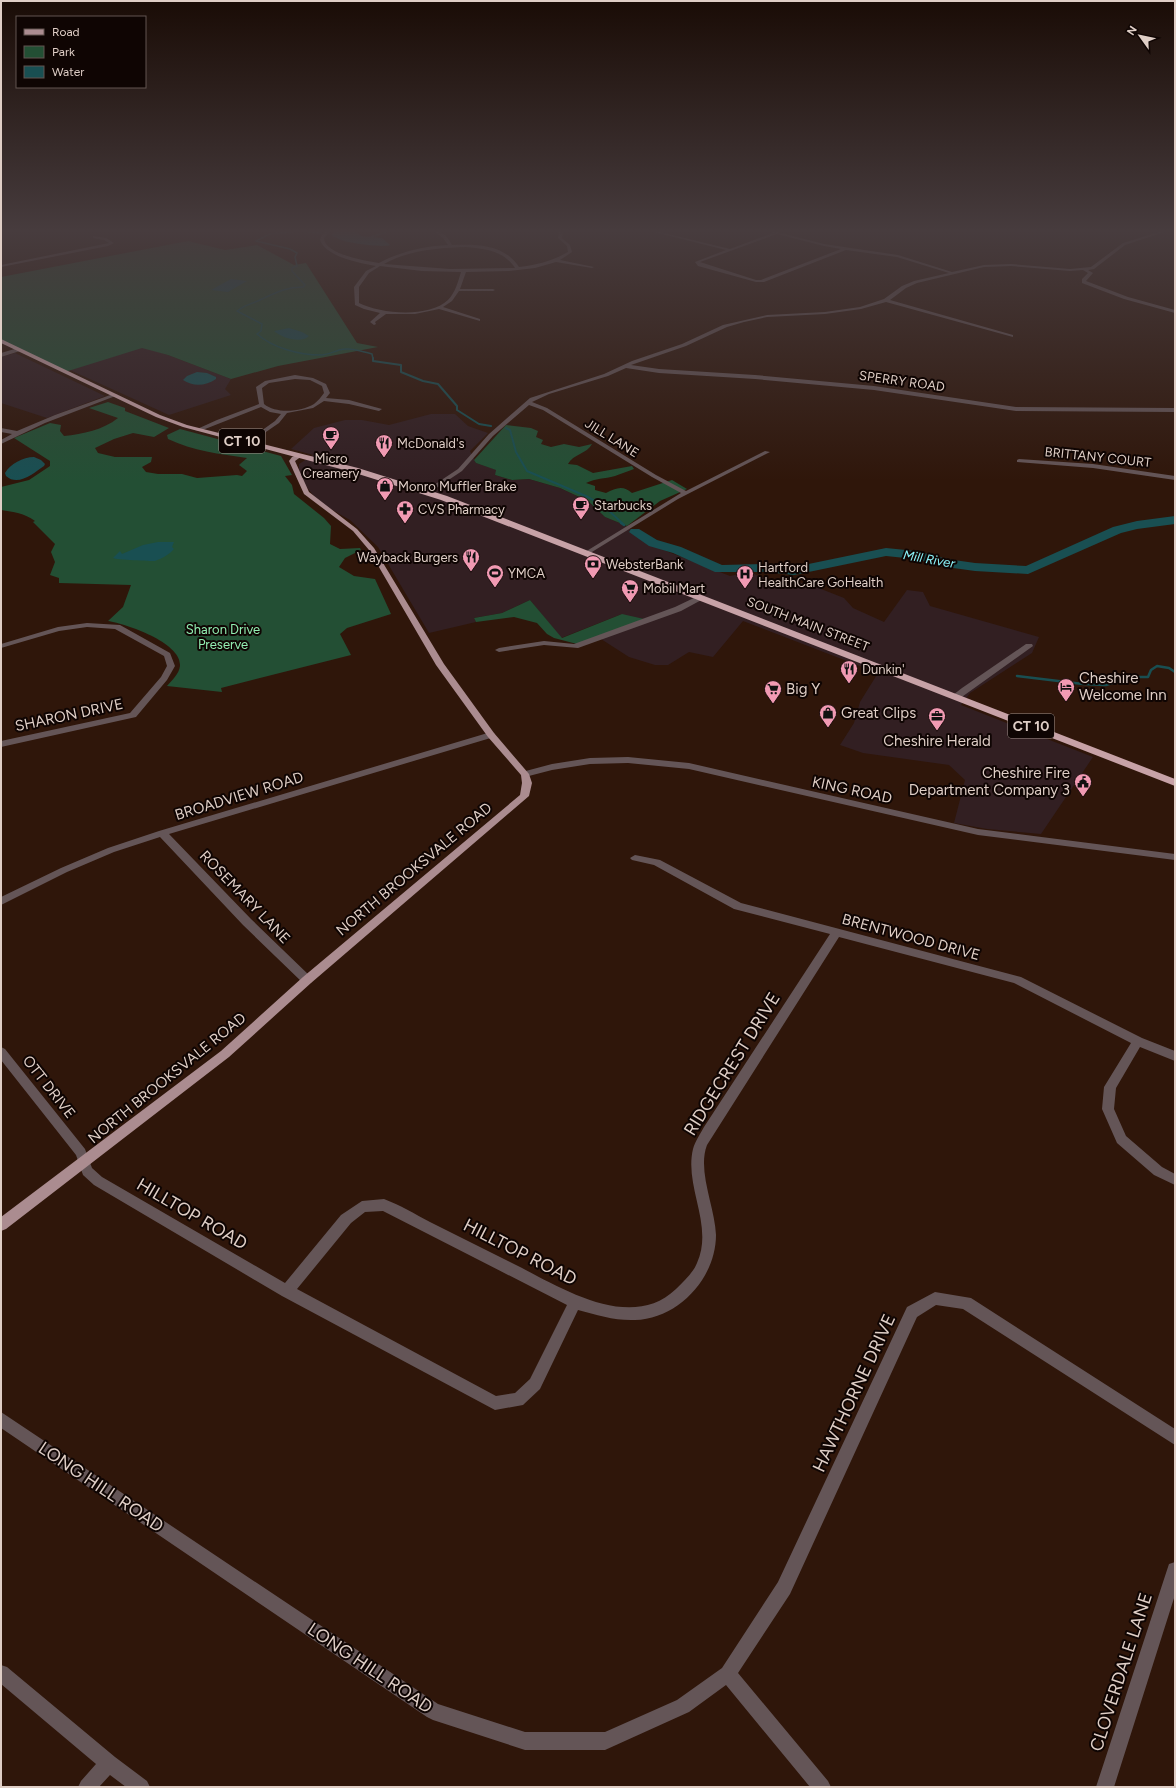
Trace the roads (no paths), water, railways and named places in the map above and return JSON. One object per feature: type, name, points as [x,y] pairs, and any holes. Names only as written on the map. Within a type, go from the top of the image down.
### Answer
[{"type":"highway","name":"SOUTH MAIN STREET","points":[[1,341],[158,416],[296,460],[367,473],[427,492],[956,697],[1175,784]]},
{"type":"main road","points":[[296,460],[299,479],[306,493],[354,530],[372,548],[440,665],[491,735],[525,774]]},
{"type":"main road","name":"NORTH BROOKSVALE ROAD","points":[[1,1225],[225,1054],[307,980],[524,796],[527,783],[525,774]]},
{"type":"street","points":[[374,324],[372,322],[382,314]]},
{"type":"street","points":[[461,314],[478,320]]},
{"type":"street","points":[[427,492],[460,470],[483,443],[527,402],[540,395],[598,378],[625,366],[743,321],[767,316],[789,314]]},
{"type":"street","points":[[936,314],[1011,336]]},
{"type":"street","points":[[1,355],[18,350]]},
{"type":"street","name":"SPERRY ROAD","points":[[625,366],[673,372],[859,386],[1016,409],[1175,410]]},
{"type":"street","points":[[198,430],[262,406],[275,411],[285,412],[305,410],[317,404],[327,393],[324,386],[311,379],[295,377],[267,382],[259,387],[262,406]]},
{"type":"street","points":[[1,442],[17,433],[115,395]]},
{"type":"street","points":[[321,399],[349,402],[379,409]]},
{"type":"street","name":"JILL LANE","points":[[527,402],[545,409],[654,476],[685,493]]},
{"type":"street","points":[[263,432],[277,422],[285,412]]},
{"type":"street","points":[[1,430],[17,433]]},
{"type":"street","points":[[587,553],[685,493],[767,452]]},
{"type":"street","name":"BRITTANY COURT","points":[[1019,461],[1093,466],[1175,478]]},
{"type":"street","points":[[500,650],[544,643],[576,646],[678,609],[701,598]]},
{"type":"street","name":"SHARON DRIVE","points":[[1,646],[58,629],[87,624],[117,627],[167,655],[171,666],[164,678],[133,715],[1,744]]},
{"type":"street","points":[[956,697],[973,683],[1000,667],[1029,646]]},
{"type":"street","name":"BROADVIEW ROAD","points":[[1,901],[64,870],[112,850],[162,833],[491,735]]},
{"type":"street","name":"KING ROAD","points":[[525,774],[552,767],[590,761],[628,760],[688,766],[978,832],[1175,857]]},
{"type":"street","name":"ROSEMARY LANE","points":[[162,833],[247,922],[307,980]]},
{"type":"street","name":"BRENTWOOD DRIVE","points":[[636,858],[657,862],[738,906],[1017,980],[1138,1041],[1175,1056]]},
{"type":"street","name":"RIDGECREST DRIVE","points":[[576,1302],[602,1311],[630,1314],[657,1311],[679,1297],[696,1279],[707,1258],[709,1234],[699,1174],[699,1152],[708,1131],[836,933]]},
{"type":"street","points":[[1138,1041],[1110,1087],[1108,1109],[1121,1139],[1158,1171],[1175,1180]]},
{"type":"street","name":"OTT DRIVE","points":[[1,1052],[81,1153],[84,1162]]},
{"type":"street","name":"HILLTOP ROAD","points":[[84,1162],[87,1171],[98,1181],[287,1291],[495,1403],[518,1400],[535,1384],[576,1302],[384,1204],[362,1207],[346,1219],[287,1291]]},
{"type":"street","name":"HAWTHORNE DRIVE","points":[[728,1674],[784,1588],[912,1312],[935,1298],[966,1304],[1175,1438]]},
{"type":"street","name":"LONG HILL ROAD","points":[[1,1419],[433,1711],[525,1741],[605,1741],[683,1706],[728,1674]]},
{"type":"street","name":"CLOVERDALE LANE","points":[[1105,1787],[1175,1570]]},
{"type":"street","points":[[1,1673],[109,1763],[141,1787]]},
{"type":"street","points":[[728,1674],[822,1787]]},
{"type":"street","points":[[87,1787],[109,1763]]},
{"type":"water","points":[[289,328],[309,336],[301,340],[297,340],[286,338],[274,331]]},
{"type":"water","points":[[197,372],[207,373],[216,377],[216,379],[200,385],[191,384],[183,380],[187,376]]},
{"type":"water","points":[[34,457],[41,460],[45,464],[44,466],[21,480],[11,479],[6,476],[5,473],[13,464],[26,458]]},
{"type":"water","points":[[158,542],[174,542],[172,547],[174,549],[170,553],[155,561],[113,558],[120,551],[122,554],[143,545]]},
{"type":"waterway","name":"Mill River","points":[[244,314],[262,324],[261,331],[257,334],[278,347],[313,355],[328,354],[343,349],[351,349],[372,354],[373,359]]},
{"type":"waterway","name":"Mill River","points":[[373,359],[373,361],[401,365],[401,372],[423,381],[438,384],[457,406],[457,410],[479,424],[491,426]]},
{"type":"waterway","name":"Mill River","points":[[506,428],[510,430],[516,452],[527,471],[588,497],[605,507],[623,524]]},
{"type":"waterway","name":"Mill River","points":[[635,532],[653,543],[677,550],[720,569],[766,568],[794,571],[886,552],[916,555],[946,563],[975,567],[1028,570],[1117,530],[1137,525],[1175,520]]},
{"type":"waterway","points":[[1017,676],[1083,684],[1106,685],[1131,677],[1148,677],[1151,670],[1157,666],[1169,668],[1175,672]]},
{"type":"place","name":"Micro Creamery","points":[[331,450]]},
{"type":"place","name":"McDonald's","points":[[384,458]]},
{"type":"place","name":"Monro Muffler Brake","points":[[385,501]]},
{"type":"place","name":"Starbucks","points":[[581,520]]},
{"type":"place","name":"CVS Pharmacy","points":[[405,524]]},
{"type":"place","name":"Wayback Burgers","points":[[471,572]]},
{"type":"place","name":"WebsterBank","points":[[593,579]]},
{"type":"place","name":"YMCA","points":[[495,588]]},
{"type":"place","name":"Hartford HealthCare GoHealth","points":[[745,589]]},
{"type":"place","name":"Mobil Mart","points":[[630,603]]},
{"type":"place","name":"Dunkin'","points":[[849,684]]},
{"type":"place","name":"Cheshire Welcome Inn","points":[[1066,702]]},
{"type":"place","name":"Big Y","points":[[773,704]]},
{"type":"place","name":"Great Clips","points":[[828,728]]},
{"type":"place","name":"Cheshire Herald","points":[[937,731]]},
{"type":"place","name":"Cheshire Fire Department Company 3","points":[[1083,797]]},
{"type":"park label","name":"Sharon Drive Preserve","points":[[223,636]]}]
